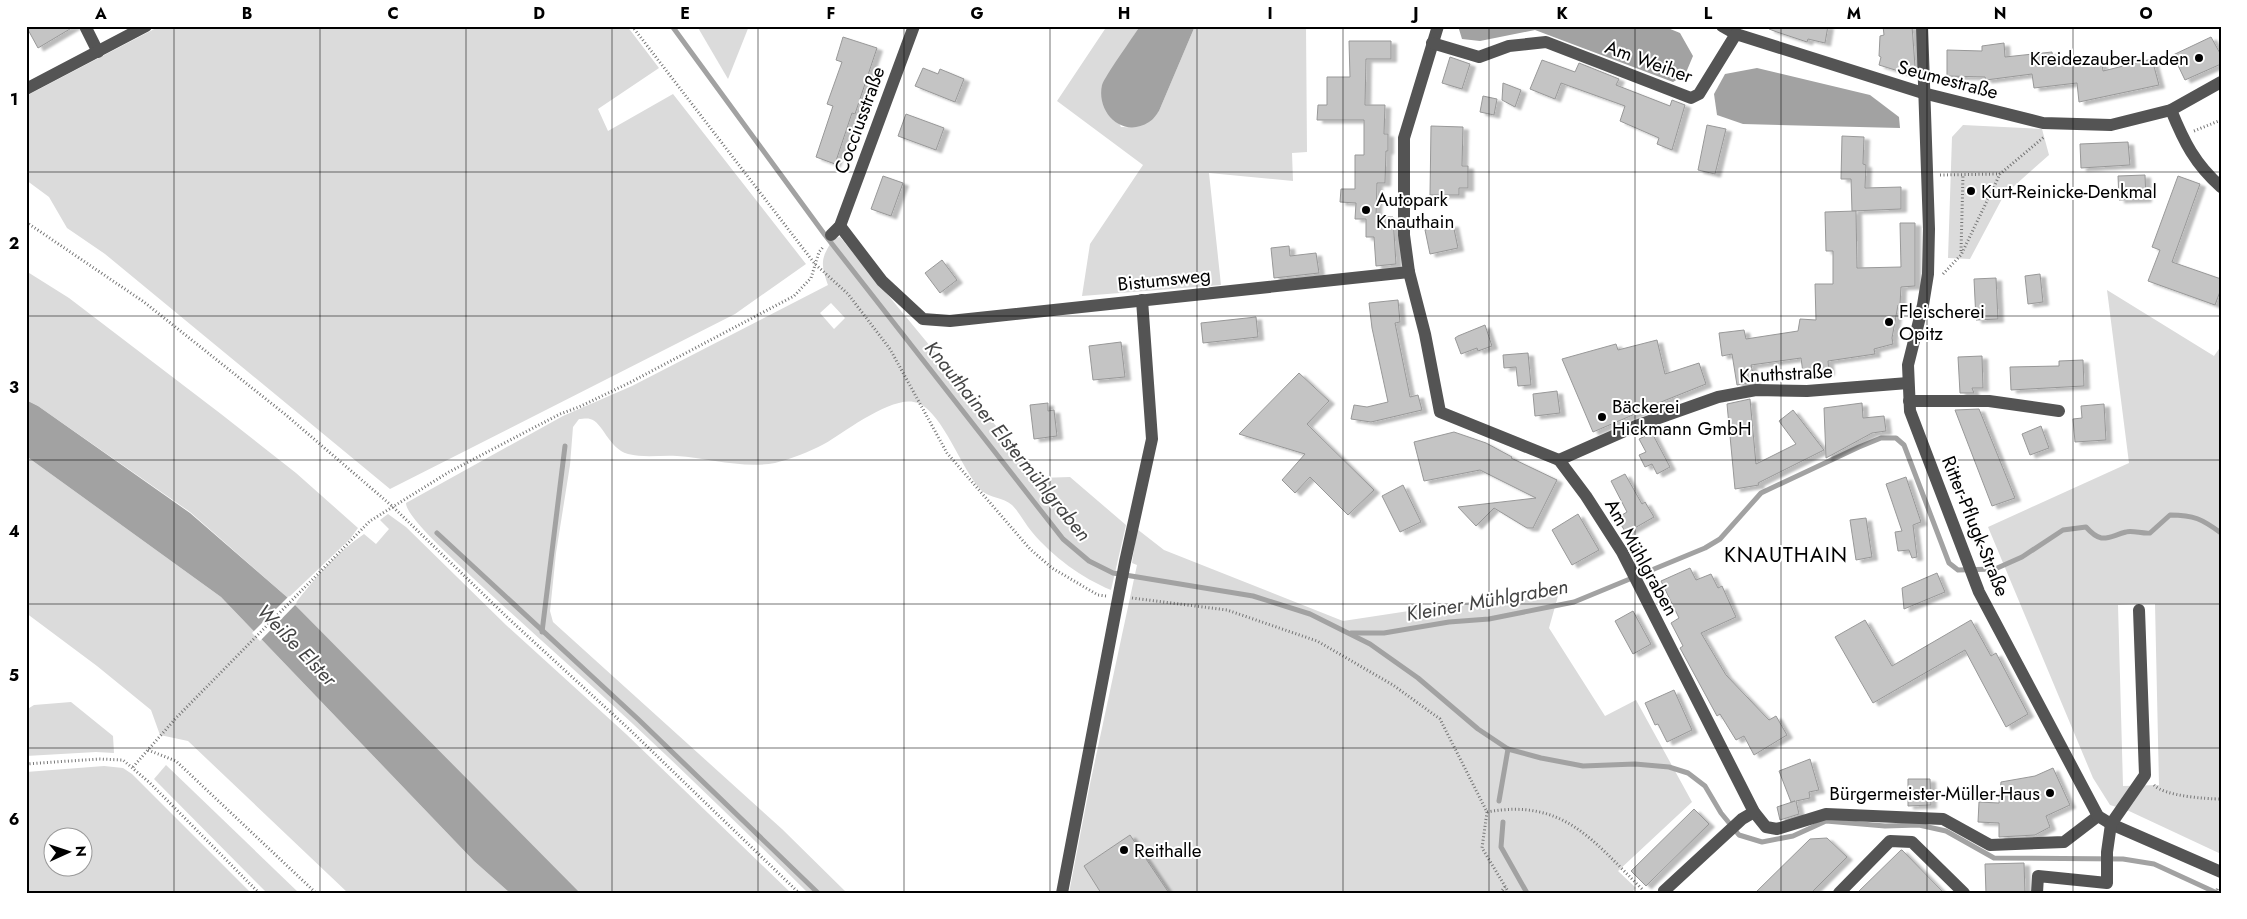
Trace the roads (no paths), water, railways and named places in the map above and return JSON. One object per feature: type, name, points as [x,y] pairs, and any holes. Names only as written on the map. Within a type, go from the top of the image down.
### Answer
[{"type":"street","points":[[84,26],[98,52]]},
{"type":"street","points":[[26,89],[146,26]]},
{"type":"street","name":"Cocciusstraße","points":[[831,235],[840,226],[914,26]]},
{"type":"street","name":"Am Mühlgraben","points":[[1438,26],[1404,138],[1404,235],[1409,272],[1425,334],[1440,412],[1558,460],[1586,496],[1628,565],[1754,812],[1766,827],[1777,829],[1826,814],[1943,819],[1990,845],[2064,842],[2098,816]]},
{"type":"street","name":"Seumestraße","points":[[1722,26],[1736,34],[1923,93],[2043,123],[2112,125],[2170,110],[2221,82]]},
{"type":"street","name":"Ritter-Pflugk-Straße","points":[[1922,26],[1929,229],[1926,284],[1908,365],[1910,411],[1979,592],[2098,816]]},
{"type":"street","name":"Am Weiher","points":[[1432,43],[1479,57],[1509,46],[1546,42],[1691,98],[1699,94],[1736,34]]},
{"type":"street","points":[[2170,110],[2186,147],[2204,173],[2221,187]]},
{"type":"street","name":"Bistumsweg","points":[[840,226],[882,281],[923,319],[950,321],[1409,272]]},
{"type":"street","points":[[1062,893],[1125,562],[1152,439],[1142,300]]},
{"type":"street","name":"Knuthstraße","points":[[1558,460],[1636,426],[1718,397],[1756,390],[1807,392],[1908,383]]},
{"type":"street","points":[[1909,401],[1989,401],[2060,411]]},
{"type":"street","points":[[2037,893],[2038,876],[2107,883],[2111,824],[2145,775],[2140,610]]},
{"type":"street","points":[[1665,893],[1664,891],[1725,834],[1742,819],[1754,812]]},
{"type":"street","points":[[2098,816],[2111,824],[2221,872]]},
{"type":"street","points":[[1839,893],[1890,841],[1912,842],[1964,893]]},
{"type":"water","points":[[1140,26],[1195,26],[1159,111],[1149,122],[1130,127],[1121,125],[1107,113],[1101,95],[1104,80]]},
{"type":"water","points":[[1458,26],[1663,26],[1680,33],[1693,56],[1685,75],[1673,82],[1535,30],[1480,41],[1462,39]]},
{"type":"water","points":[[1757,68],[1870,95],[1899,117],[1900,128],[1743,124],[1717,115],[1714,94],[1725,74]]},
{"type":"water","name":"Weiße Elster","points":[[26,400],[38,406],[190,513],[288,598],[580,893],[510,893],[474,861],[221,597],[26,456]]},
{"type":"waterway","name":"Kleiner Mühlgraben","points":[[672,26],[825,235],[1063,539],[1089,561],[1113,573],[1253,596],[1310,614],[1370,644],[1418,678],[1478,729],[1508,749],[1583,766],[1635,764],[1669,767],[1688,773],[1705,786],[1721,813],[1739,835],[1762,842],[1793,836],[1826,821],[1885,826],[1919,825],[1946,831],[1994,858],[2123,859],[2154,864],[2217,893]]},
{"type":"waterway","name":"Kleiner Mühlgraben","points":[[1351,633],[1384,633],[1449,622],[1489,619],[1574,602],[1705,548],[1720,539],[1761,493],[1881,438],[1896,438],[1904,445],[1949,563],[1958,570],[1995,569],[2022,557],[2063,530],[2086,527],[2101,538],[2128,532],[2150,533],[2170,515],[2197,519],[2221,533]]},
{"type":"waterway","points":[[542,632],[565,446]]},
{"type":"waterway","points":[[437,533],[639,720],[818,893]]},
{"type":"waterway","points":[[1499,801],[1508,749]]},
{"type":"waterway","points":[[1503,822],[1501,847],[1527,893]]},
{"type":"place","name":"Kreidezauber-Laden","points":[[2199,58]]},
{"type":"place","name":"Kurt-Reinicke-Denkmal","points":[[1971,191]]},
{"type":"place","name":"Autopark Knauthain","points":[[1366,210]]},
{"type":"place","name":"Fleischerei Opitz","points":[[1889,322]]},
{"type":"place","name":"Bäckerei Hickmann GmbH","points":[[1602,417]]},
{"type":"place","name":"Bürgermeister-Müller-Haus","points":[[2050,793]]},
{"type":"place","name":"Reithalle","points":[[1124,850]]},
{"type":"district","name":"KNAUTHAIN","points":[[1786,555]]},
{"type":"water label","name":"Knauthainer Elstermühlgraben","points":[[1008,441]]}]
